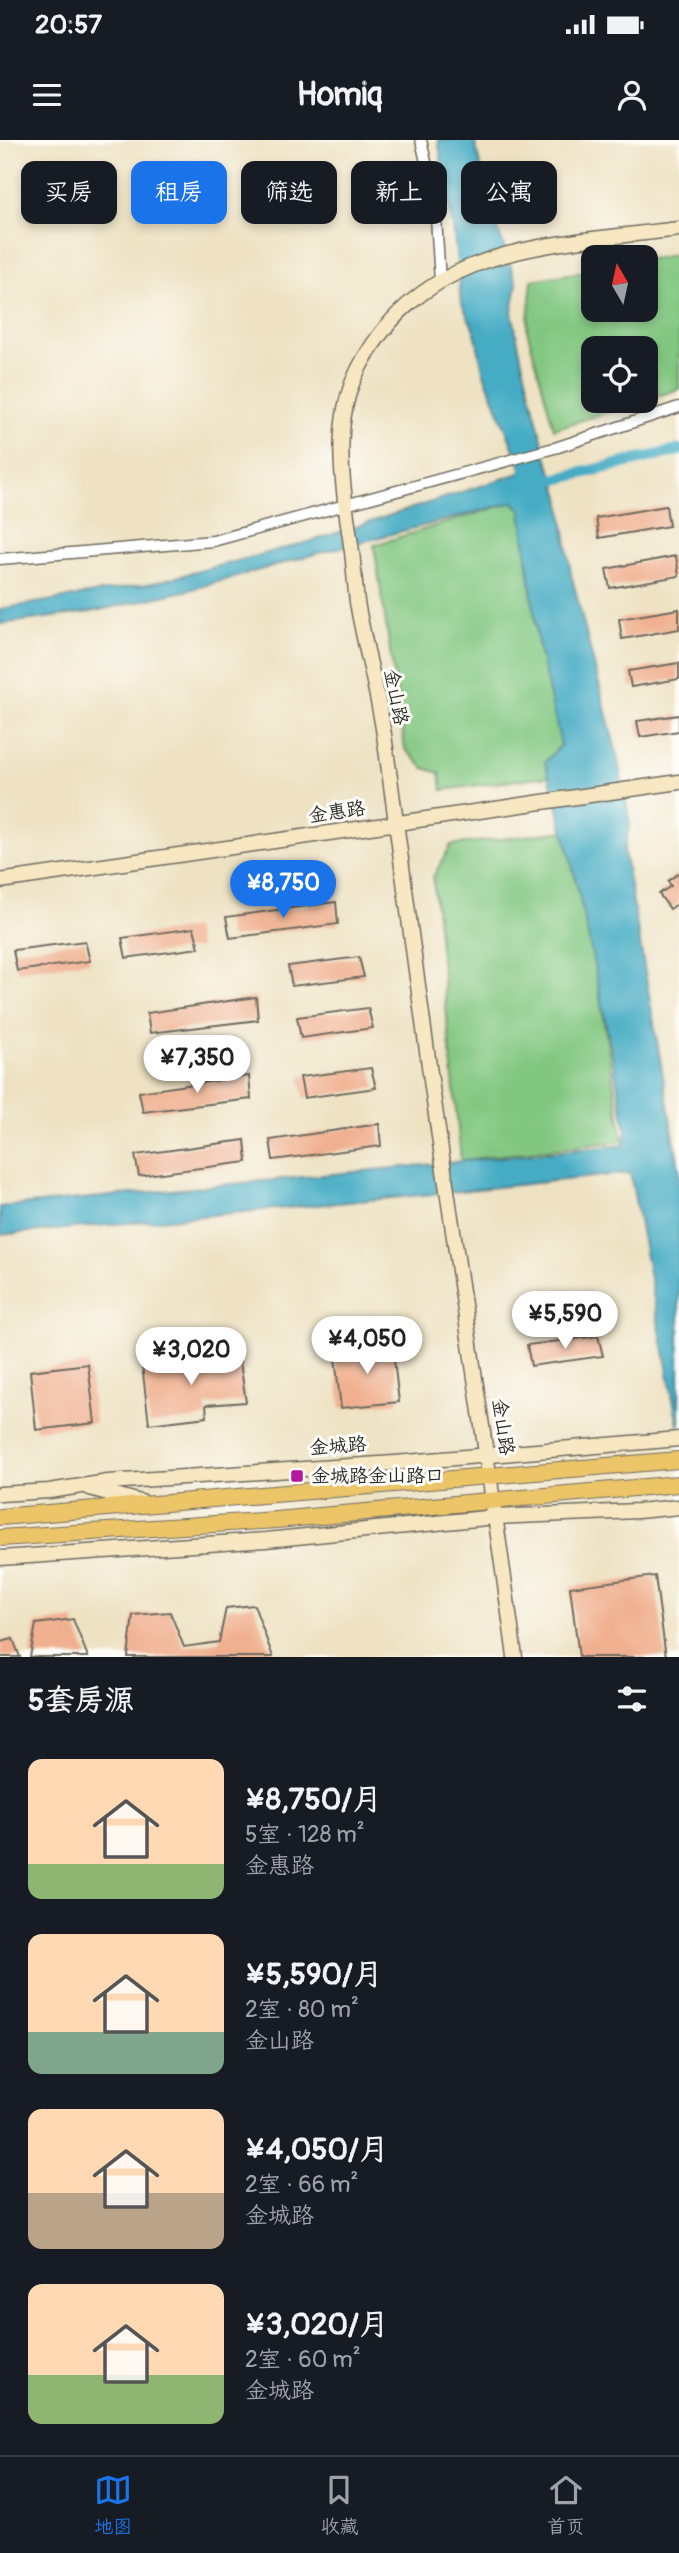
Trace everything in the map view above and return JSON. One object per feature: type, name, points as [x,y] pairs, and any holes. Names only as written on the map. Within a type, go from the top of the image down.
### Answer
[{"type":"main road","name":"金山路","points":[[515,1657],[395,823],[385,737],[357,600],[341,453],[345,410],[356,374],[392,319],[412,299],[444,279],[477,263],[513,252],[679,229]]},
{"type":"main road","name":"金惠路","points":[[0,881],[679,782]]},
{"type":"main road","name":"金城路","points":[[0,1494],[107,1482],[677,1439]]},
{"type":"main road","points":[[0,1517],[678,1460]]},
{"type":"main road","points":[[0,1538],[276,1520],[678,1484]]},
{"type":"main road","points":[[82,1486],[152,1505]]},
{"type":"main road","points":[[0,1558],[266,1540],[496,1517],[679,1507]]},
{"type":"main road","points":[[176,1526],[266,1540]]},
{"type":"street","points":[[421,140],[435,202],[444,279]]},
{"type":"street","points":[[0,559],[213,541],[346,510],[558,447],[679,407]]},
{"type":"green space","points":[[679,254],[679,389],[658,396],[658,336],[581,336],[581,413],[605,413],[554,429],[527,330],[532,280],[581,272],[581,322],[658,322],[658,258]]},
{"type":"green space","points":[[514,502],[521,510],[538,643],[562,745],[545,762],[549,776],[442,790],[440,773],[424,768],[405,749],[374,545]]},
{"type":"green space","points":[[565,831],[593,954],[623,1141],[461,1160],[433,877],[451,845]]},
{"type":"water","points":[[438,140],[474,140],[479,161],[461,161],[461,224],[496,224],[517,284],[512,312],[521,357],[547,459],[560,496],[571,574],[616,751],[630,823],[624,851],[679,1168],[679,1430],[630,1173],[0,1235],[0,1207],[624,1145],[626,1130],[609,1037],[569,853],[545,762],[561,745],[538,643],[521,510],[514,502],[189,590],[91,612],[0,624],[0,609],[153,583],[309,542],[520,473],[521,468],[483,371],[475,332],[461,302],[447,193],[447,161],[442,161]]},
{"type":"building","points":[[666,506],[669,526],[599,538],[596,518]]},
{"type":"building","points":[[676,556],[679,576],[610,588],[606,569]]},
{"type":"building","points":[[679,609],[679,629],[622,639],[619,619]]},
{"type":"building","points":[[679,663],[679,679],[631,687],[628,671]]},
{"type":"building","points":[[679,715],[679,731],[640,737],[637,721]]},
{"type":"building","points":[[679,873],[679,903],[670,909],[659,894],[671,886],[668,881]]},
{"type":"building","points":[[336,902],[338,924],[230,938],[226,917]]},
{"type":"building","points":[[194,928],[199,948],[126,958],[122,938]]},
{"type":"building","points":[[85,941],[90,961],[17,971],[13,950]]},
{"type":"building","points":[[359,957],[364,977],[292,986],[288,966]]},
{"type":"building","points":[[256,997],[258,1020],[150,1033],[147,1013]]},
{"type":"building","points":[[368,1008],[373,1028],[301,1038],[297,1017]]},
{"type":"building","points":[[371,1068],[376,1088],[304,1098],[300,1077]]},
{"type":"building","points":[[249,1076],[251,1099],[143,1112],[139,1092]]},
{"type":"building","points":[[379,1124],[381,1146],[273,1160],[270,1140]]},
{"type":"building","points":[[245,1140],[247,1162],[139,1176],[135,1155]]},
{"type":"building","points":[[598,1336],[603,1356],[531,1366],[527,1345]]},
{"type":"building","points":[[392,1343],[399,1402],[341,1408],[334,1350]]},
{"type":"building","points":[[239,1355],[246,1402],[206,1405],[207,1417],[149,1424],[142,1365]]},
{"type":"building","points":[[88,1364],[95,1423],[36,1430],[30,1371]]},
{"type":"building","points":[[655,1576],[666,1657],[579,1657],[570,1587]]},
{"type":"building","points":[[254,1605],[273,1657],[128,1657],[133,1615],[170,1612],[184,1647],[219,1642],[226,1608]]},
{"type":"building","points":[[73,1619],[88,1657],[30,1657],[36,1624]]},
{"type":"building","points":[[13,1639],[20,1657],[0,1657],[0,1642]]},
{"type":"waterway","points":[[540,483],[679,450]]},
{"type":"place","name":"金城路金山路口","points":[[297,1476]]}]
